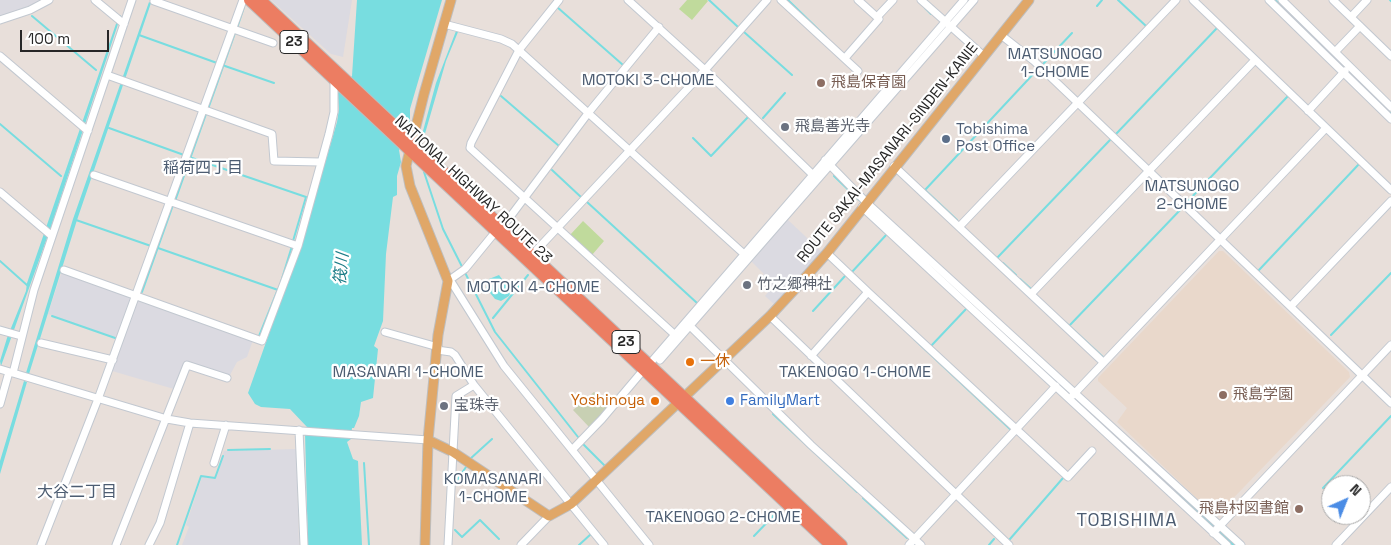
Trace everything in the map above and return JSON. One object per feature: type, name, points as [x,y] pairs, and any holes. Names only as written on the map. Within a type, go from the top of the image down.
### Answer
[{"type":"highway","name":"NATIONAL HIGHWAY ROUTE 23","points":[[249,0],[532,255],[830,545]]},
{"type":"highway","name":"NATIONAL HIGHWAY ROUTE 23","points":[[261,0],[339,81]]},
{"type":"highway","name":"NATIONAL HIGHWAY ROUTE 23","points":[[410,145],[681,399],[842,545]]},
{"type":"main road","points":[[425,545],[428,440],[438,348],[448,281],[410,186],[406,166],[410,145],[450,0]]},
{"type":"main road","name":"ROUTE SAKAI-MASANARI-SINDEN-KANIE","points":[[549,516],[571,504],[770,316],[827,253],[894,166],[1029,0]]},
{"type":"main road","points":[[428,440],[453,452],[549,516]]},
{"type":"street","points":[[0,20],[30,10],[49,0]]},
{"type":"street","points":[[95,0],[120,21]]},
{"type":"street","points":[[0,404],[11,373],[49,233],[84,127],[107,75],[120,21],[132,0]]},
{"type":"street","points":[[41,545],[113,360],[243,0]]},
{"type":"street","points":[[559,0],[519,50],[470,148],[674,334]]},
{"type":"street","points":[[628,0],[705,70],[812,174]]},
{"type":"street","points":[[532,255],[631,151],[767,0]]},
{"type":"street","points":[[781,0],[858,71]]},
{"type":"street","points":[[858,0],[877,17]]},
{"type":"street","points":[[845,58],[893,0]]},
{"type":"street","points":[[921,0],[984,56]]},
{"type":"street","points":[[948,24],[964,0]]},
{"type":"street","points":[[828,163],[812,174],[674,334],[657,360],[690,326],[948,24],[974,0]]},
{"type":"street","points":[[959,227],[1176,0]]},
{"type":"street","points":[[1194,0],[1391,190]]},
{"type":"street","points":[[1270,0],[1346,70],[1391,107]]},
{"type":"street","points":[[1282,0],[1335,52],[1346,70],[1391,119]]},
{"type":"street","points":[[1333,0],[1391,56]]},
{"type":"street","points":[[1351,17],[1367,0]]},
{"type":"street","points":[[154,1],[272,44]]},
{"type":"street","points":[[444,24],[501,38],[519,50],[744,254]]},
{"type":"street","points":[[1335,52],[1360,26]]},
{"type":"street","points":[[507,221],[589,112],[659,28]]},
{"type":"street","points":[[1001,35],[1034,61],[1391,403]]},
{"type":"street","points":[[0,56],[84,127]]},
{"type":"street","points":[[1031,294],[1255,60]]},
{"type":"street","points":[[1308,111],[1346,70]]},
{"type":"street","points":[[107,75],[272,134],[274,160],[320,162]]},
{"type":"street","points":[[64,270],[262,341],[298,246],[334,112],[339,81]]},
{"type":"street","points":[[1072,396],[1326,128]]},
{"type":"street","points":[[828,163],[864,204],[1056,386],[1072,396],[1139,466],[1225,544]]},
{"type":"street","points":[[894,166],[1103,362]]},
{"type":"street","points":[[94,175],[298,246]]},
{"type":"street","points":[[0,192],[49,233]]},
{"type":"street","points":[[1291,306],[1391,201]]},
{"type":"street","points":[[864,204],[1072,396],[1146,459],[1241,545]]},
{"type":"street","points":[[492,236],[463,271],[448,281],[452,283],[504,366],[649,545]]},
{"type":"street","points":[[827,253],[1068,477],[1092,451]]},
{"type":"street","points":[[811,356],[868,292]]},
{"type":"street","points":[[770,316],[1008,545]]},
{"type":"street","points":[[690,326],[811,445],[921,545]]},
{"type":"street","points":[[0,330],[21,336]]},
{"type":"street","points":[[385,332],[451,352],[474,385],[604,545]]},
{"type":"street","points":[[41,343],[113,360]]},
{"type":"street","points":[[1213,533],[1391,345]]},
{"type":"street","points":[[116,545],[187,365],[227,378]]},
{"type":"street","points":[[0,368],[98,400],[167,419],[190,423],[428,440]]},
{"type":"street","points":[[0,385],[11,373]]},
{"type":"street","points":[[572,450],[602,419],[640,374]]},
{"type":"street","points":[[448,545],[456,396],[474,385]]},
{"type":"street","points":[[909,545],[1056,386]]},
{"type":"street","points":[[149,545],[160,523],[190,423]]},
{"type":"street","points":[[214,463],[226,425]]},
{"type":"street","points":[[300,431],[304,545]]},
{"type":"street","points":[[1139,466],[1146,459]]},
{"type":"street","points":[[1336,545],[1391,487]]},
{"type":"street","points":[[521,545],[549,516]]},
{"type":"shaded area","points":[[0,0],[44,0],[0,17]]},
{"type":"shaded area","points":[[271,0],[352,0],[343,57],[331,54]]},
{"type":"shaded area","points":[[787,219],[822,252],[774,304],[765,296],[769,291],[758,280],[764,274],[750,260]]},
{"type":"shaded area","name":"飛島学園","points":[[1219,251],[1223,251],[1349,372],[1350,377],[1218,514],[1214,515],[1117,422],[1127,408],[1098,381],[1098,378]]},
{"type":"shaded area","points":[[62,271],[134,297],[117,338],[48,314]]},
{"type":"shaded area","points":[[137,299],[253,340],[247,357],[237,362],[230,375],[185,361],[174,389],[112,371]]},
{"type":"shaded area","points":[[296,449],[299,545],[182,545],[189,527],[186,525],[202,477],[215,479],[224,451]]},
{"type":"green space","points":[[687,0],[708,1],[692,20],[679,9]]},
{"type":"green space","points":[[583,221],[604,241],[592,255],[570,235]]},
{"type":"green space","points":[[594,392],[609,406],[590,428],[573,410]]},
{"type":"water","name":"筏川","points":[[357,0],[442,0],[410,109],[410,132],[399,150],[401,162],[397,176],[397,195],[393,197],[386,254],[383,321],[374,346],[378,349],[373,398],[361,402],[359,416],[354,428],[352,428],[351,439],[347,442],[353,459],[358,461],[362,545],[308,545],[305,433],[307,427],[290,409],[261,407],[255,404],[248,393],[304,235],[337,122],[339,109],[338,93],[352,76]]},
{"type":"water","points":[[149,2],[151,3],[77,220],[29,374],[26,373],[73,219]]},
{"type":"water","points":[[119,15],[121,15],[51,227],[1,366],[0,361],[7,338],[26,291],[27,283]]},
{"type":"water","points":[[456,31],[458,32],[446,61],[422,144],[420,142],[436,83]]},
{"type":"water","points":[[869,206],[1235,545],[1232,545],[867,208]]},
{"type":"water","points":[[499,275],[511,291],[509,296],[501,301],[495,299],[486,288],[489,279]]},
{"type":"water","points":[[24,381],[27,382],[0,474],[0,461]]},
{"type":"waterway","points":[[709,0],[738,27]]},
{"type":"waterway","points":[[788,0],[826,37]]},
{"type":"waterway","points":[[1097,6],[1102,0]]},
{"type":"waterway","points":[[1118,0],[1146,26]]},
{"type":"waterway","points":[[1275,0],[1345,69]]},
{"type":"waterway","points":[[237,28],[244,7]]},
{"type":"waterway","points":[[557,7],[623,65]]},
{"type":"waterway","points":[[925,8],[931,14]]},
{"type":"waterway","points":[[32,16],[96,70]]},
{"type":"waterway","points":[[1116,134],[1217,28]]},
{"type":"waterway","points":[[744,32],[792,75]]},
{"type":"waterway","points":[[208,109],[235,33]]},
{"type":"waterway","points":[[1043,64],[1072,33]]},
{"type":"waterway","points":[[139,35],[217,63]]},
{"type":"waterway","points":[[225,66],[274,83]]},
{"type":"waterway","points":[[957,220],[925,190],[1037,70]]},
{"type":"waterway","points":[[1348,72],[1391,114]]},
{"type":"waterway","points":[[763,118],[785,93]]},
{"type":"waterway","points":[[501,96],[559,146]]},
{"type":"waterway","points":[[1188,201],[1288,96]]},
{"type":"waterway","points":[[175,201],[206,114]]},
{"type":"waterway","points":[[693,138],[711,156],[749,116]]},
{"type":"waterway","points":[[0,124],[61,176]]},
{"type":"waterway","points":[[109,128],[184,155]]},
{"type":"waterway","points":[[997,258],[1110,140]]},
{"type":"waterway","points":[[192,158],[306,197],[293,241]]},
{"type":"waterway","points":[[1259,270],[1359,164]]},
{"type":"waterway","points":[[552,170],[582,198]]},
{"type":"waterway","points":[[424,172],[443,229],[495,332],[578,437]]},
{"type":"waterway","points":[[834,176],[859,200]]},
{"type":"waterway","points":[[587,202],[697,303]]},
{"type":"waterway","points":[[142,292],[173,205]]},
{"type":"waterway","points":[[1069,326],[1182,208]]},
{"type":"waterway","points":[[76,220],[151,246]]},
{"type":"waterway","points":[[851,273],[887,234]]},
{"type":"waterway","points":[[281,282],[292,246]]},
{"type":"waterway","points":[[158,248],[278,290]]},
{"type":"waterway","points":[[0,261],[28,286]]},
{"type":"waterway","points":[[1003,263],[1016,275]]},
{"type":"waterway","points":[[1331,335],[1391,273]]},
{"type":"waterway","points":[[493,318],[528,275]]},
{"type":"waterway","points":[[813,311],[845,276]]},
{"type":"waterway","points":[[1020,279],[1030,288]]},
{"type":"waterway","points":[[259,336],[278,289]]},
{"type":"waterway","points":[[931,346],[967,308]]},
{"type":"waterway","points":[[52,316],[118,339]]},
{"type":"waterway","points":[[1065,322],[1104,358]]},
{"type":"waterway","points":[[914,339],[1010,429]]},
{"type":"waterway","points":[[773,414],[857,492]]},
{"type":"waterway","points":[[1335,475],[1391,416]]},
{"type":"waterway","points":[[470,459],[492,439]]},
{"type":"waterway","points":[[583,444],[605,466]]},
{"type":"waterway","points":[[228,450],[270,449]]},
{"type":"waterway","points":[[177,545],[201,476],[215,478],[223,456]]},
{"type":"waterway","points":[[364,463],[369,545]]},
{"type":"waterway","points":[[455,483],[466,467]]},
{"type":"waterway","points":[[1010,539],[1063,478]]},
{"type":"waterway","points":[[863,498],[907,538]]},
{"type":"waterway","points":[[754,536],[777,512]]},
{"type":"waterway","points":[[455,530],[462,537],[480,520],[499,539]]},
{"type":"waterway","points":[[579,545],[591,534]]},
{"type":"waterway","points":[[989,545],[994,539]]},
{"type":"place","name":"飛島保育園","points":[[821,83]]},
{"type":"place","name":"飛島善光寺","points":[[785,127]]},
{"type":"place","name":"Tobishima Post Office","points":[[946,139]]},
{"type":"place","name":"竹之郷神社","points":[[747,285]]},
{"type":"place","name":"一休","points":[[690,362]]},
{"type":"place","name":"飛島学園","points":[[1223,395]]},
{"type":"place","name":"Yoshinoya","points":[[655,401]]},
{"type":"place","name":"FamilyMart","points":[[730,401]]},
{"type":"place","name":"宝珠寺","points":[[444,406]]},
{"type":"place","name":"飛島村図書館","points":[[1299,509]]},
{"type":"district","name":"MATSUNOGO 1-CHOME","points":[[1055,64]]},
{"type":"district","name":"MOTOKI 3-CHOME","points":[[648,81]]},
{"type":"district","name":"稲荷四丁目","points":[[203,169]]},
{"type":"district","name":"MATSUNOGO 2-CHOME","points":[[1192,196]]},
{"type":"district","name":"MOTOKI 4-CHOME","points":[[533,288]]},
{"type":"district","name":"MASANARI 1-CHOME","points":[[408,373]]},
{"type":"district","name":"TAKENOGO 1-CHOME","points":[[855,373]]},
{"type":"district","name":"KOMASANARI 1-CHOME","points":[[493,489]]},
{"type":"district","name":"大谷二丁目","points":[[77,493]]},
{"type":"district","name":"TAKENOGO 2-CHOME","points":[[723,518]]},
{"type":"district","name":"TOBISHIMA","points":[[1127,521]]}]
